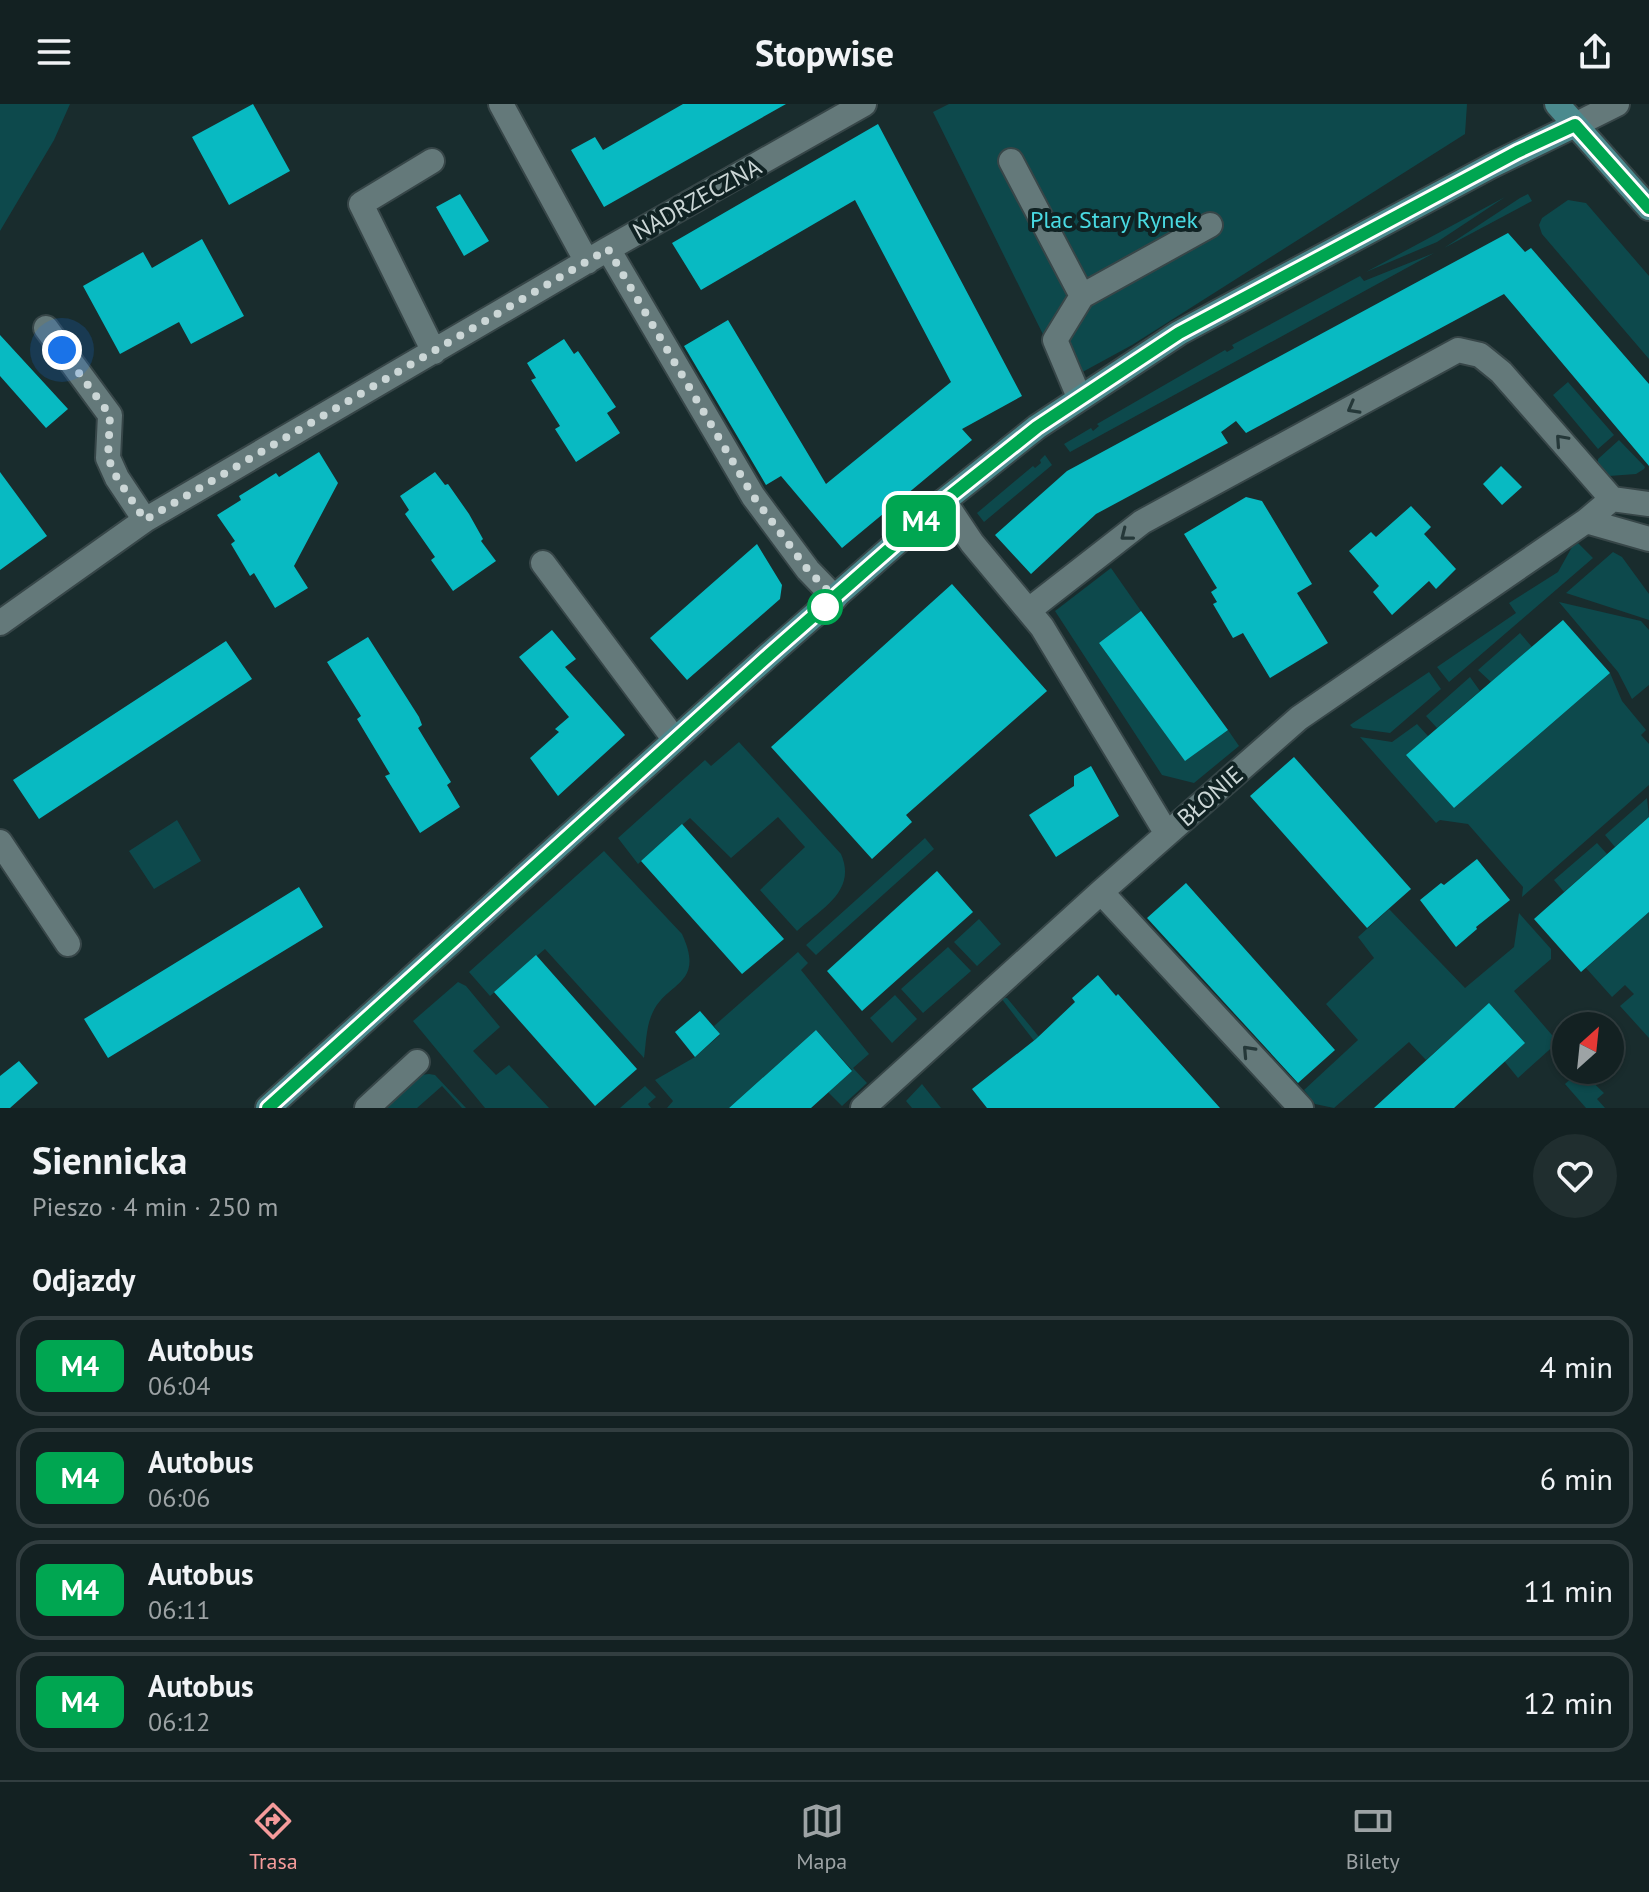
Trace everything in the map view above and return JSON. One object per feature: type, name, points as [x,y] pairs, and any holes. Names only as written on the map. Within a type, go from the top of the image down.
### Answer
[{"type":"main road","points":[[1557,104],[1649,208]]},
{"type":"main road","points":[[268,1108],[675,740],[996,458],[1079,397],[1179,333],[1517,152],[1575,125]]},
{"type":"street","points":[[501,104],[587,262]]},
{"type":"street","name":"NADRZECZNA","points":[[0,623],[145,520],[608,249],[864,104]]},
{"type":"street","points":[[1575,125],[1617,104]]},
{"type":"street","points":[[432,161],[361,204],[434,352]]},
{"type":"street","points":[[1011,161],[1082,296]]},
{"type":"street","points":[[1079,397],[1055,340],[1082,296],[1210,225]]},
{"type":"street","points":[[608,249],[753,496],[808,570],[835,598]]},
{"type":"street","points":[[46,328],[110,415],[108,458],[117,478],[145,520]]},
{"type":"street","points":[[1029,610],[1142,522],[1458,350],[1480,355],[1501,372],[1612,499],[1649,504]]},
{"type":"street","name":"BŁONIE","points":[[863,1108],[1299,718],[1586,521],[1612,499]]},
{"type":"street","points":[[944,501],[972,543],[1029,610],[1167,834]]},
{"type":"street","points":[[1586,521],[1649,539]]},
{"type":"street","points":[[543,563],[675,740]]},
{"type":"street","points":[[0,842],[68,944]]},
{"type":"street","points":[[1101,892],[1301,1108]]},
{"type":"street","points":[[367,1108],[417,1062]]},
{"type":"green space","points":[[0,104],[70,104],[54,140],[0,231]]},
{"type":"green space","name":"Plac Stary Rynek","points":[[949,104],[1467,104],[1465,134],[1132,345],[1066,381],[933,112]]},
{"type":"green space","points":[[1528,194],[1532,201],[1444,248],[1520,198]]},
{"type":"green space","points":[[1505,197],[1437,242],[1366,272]]},
{"type":"green space","points":[[1568,200],[1586,203],[1649,276],[1649,359],[1542,234],[1539,225],[1542,218]]},
{"type":"green space","points":[[1434,253],[1070,452],[1064,444],[1091,428],[1093,431],[1099,426],[1097,424],[1225,350],[1234,348],[1232,345],[1360,276],[1364,281]]},
{"type":"green space","points":[[1568,382],[1614,435],[1598,449],[1553,395]]},
{"type":"green space","points":[[1619,440],[1644,469],[1636,474],[1609,476],[1598,465],[1598,459]]},
{"type":"green space","points":[[1045,455],[1052,465],[984,522],[977,513],[1033,466],[1035,468],[1041,463]]},
{"type":"green space","points":[[1578,543],[1593,558],[1449,682],[1437,667],[1516,613],[1509,603],[1558,572],[1572,547]]},
{"type":"green space","points":[[1613,552],[1622,557],[1649,594],[1649,620],[1566,593]]},
{"type":"green space","points":[[1111,568],[1141,611],[1099,643],[1185,760],[1228,730],[1239,746],[1194,783],[1162,775],[1055,611]]},
{"type":"green space","points":[[1559,602],[1641,621],[1649,630],[1649,685],[1632,699],[1618,672]]},
{"type":"green space","points":[[1520,633],[1532,647],[1491,682],[1478,670]]},
{"type":"green space","points":[[1429,672],[1441,689],[1390,733],[1350,725]]},
{"type":"green space","points":[[1610,673],[1622,701],[1646,730],[1641,735],[1649,744],[1649,785],[1522,897],[1523,887],[1468,824],[1440,820],[1436,823],[1360,737],[1392,742],[1417,724],[1428,736],[1407,755],[1454,808]]},
{"type":"green space","points":[[1470,677],[1480,691],[1437,728],[1426,716]]},
{"type":"green space","points":[[739,742],[841,854],[845,867],[841,889],[797,931],[760,890],[805,847],[778,817],[731,858],[690,818],[638,864],[618,838],[705,760],[711,766]]},
{"type":"green space","points":[[1647,798],[1649,817],[1615,847],[1605,835]]},
{"type":"green space","points":[[177,820],[201,861],[154,889],[129,851]]},
{"type":"green space","points":[[925,838],[934,849],[816,955],[806,945]]},
{"type":"green space","points":[[1597,843],[1607,854],[1564,892],[1554,880]]},
{"type":"green space","points":[[604,851],[682,934],[688,951],[687,973],[658,1003],[652,1014],[644,1058],[545,949],[490,996],[469,972]]},
{"type":"green space","points":[[1389,909],[1465,988],[1514,947],[1519,913],[1551,949],[1551,959],[1514,991],[1552,1035],[1552,1047],[1518,1078],[1505,1062],[1489,1004],[1426,1060],[1409,1042],[1334,1108],[1315,1104],[1304,1090],[1358,1040],[1326,1004],[1374,958],[1358,937]]},
{"type":"green space","points":[[1649,912],[1649,1038],[1620,1006],[1634,994],[1625,985],[1612,997],[1586,968]]},
{"type":"green space","points":[[979,919],[1001,944],[977,966],[954,942]]},
{"type":"green space","points":[[948,947],[971,971],[923,1013],[901,989]]},
{"type":"green space","points":[[798,952],[808,963],[801,970],[869,1054],[853,1068],[867,1083],[842,1106],[828,1092],[852,1070],[816,1030],[729,1108],[667,1108],[673,1101],[655,1080],[695,1057],[720,1035],[714,1026]]},
{"type":"green space","points":[[458,982],[466,986],[500,1027],[473,1051],[496,1075],[509,1065],[549,1108],[485,1108],[413,1021]]},
{"type":"green space","points":[[895,995],[917,1019],[892,1043],[870,1018]]},
{"type":"green space","points":[[1001,998],[1007,998],[1059,1061],[1052,1064]]},
{"type":"green space","points":[[420,1075],[435,1075],[466,1108],[462,1108],[442,1086],[417,1108],[383,1108]]},
{"type":"green space","points":[[922,1084],[941,1108],[912,1108],[906,1101]]},
{"type":"green space","points":[[1565,1084],[1595,1084],[1604,1093],[1597,1099],[1605,1108],[1586,1108]]},
{"type":"green space","points":[[645,1086],[656,1097],[648,1104],[651,1108],[620,1108]]},
{"type":"building","points":[[253,104],[290,171],[229,205],[192,137]]},
{"type":"building","points":[[683,104],[786,104],[604,207],[571,150],[595,137],[603,150]]},
{"type":"building","points":[[878,124],[1022,396],[962,429],[972,440],[842,548],[781,476],[766,485],[684,346],[728,320],[826,484],[951,382],[855,200],[701,290],[672,243]]},
{"type":"building","points":[[460,194],[489,241],[464,256],[436,207]]},
{"type":"building","points":[[1508,233],[1525,252],[1531,248],[1649,384],[1649,466],[1504,294],[1246,433],[1236,421],[1221,432],[1228,443],[1096,514],[1031,574],[995,535],[1067,471]]},
{"type":"building","points":[[202,239],[244,316],[191,344],[179,322],[120,354],[83,286],[143,252],[152,268]]},
{"type":"building","points":[[0,335],[68,409],[46,428],[0,376]]},
{"type":"building","points":[[564,339],[574,354],[578,351],[616,407],[607,413],[620,433],[576,462],[555,429],[560,426],[531,380],[536,378],[527,363]]},
{"type":"building","points":[[319,452],[338,483],[294,566],[308,588],[275,608],[254,573],[250,576],[231,544],[235,541],[217,515],[241,500],[239,496],[276,473],[279,477]]},
{"type":"building","points":[[1501,466],[1522,487],[1502,505],[1483,484]]},
{"type":"building","points":[[0,472],[47,536],[0,570]]},
{"type":"building","points":[[435,472],[445,485],[448,484],[469,514],[483,539],[481,541],[496,561],[453,591],[431,560],[435,557],[405,514],[409,510],[400,496]]},
{"type":"building","points":[[1246,497],[1262,501],[1312,584],[1297,593],[1328,643],[1270,678],[1243,633],[1233,638],[1213,604],[1217,602],[1211,592],[1217,588],[1184,534]]},
{"type":"building","points":[[1411,506],[1431,527],[1424,534],[1456,569],[1436,589],[1429,581],[1392,615],[1373,592],[1379,586],[1349,551],[1371,532],[1376,537]]},
{"type":"building","points":[[757,544],[782,585],[780,599],[687,680],[650,638]]},
{"type":"building","points":[[952,584],[1047,691],[906,815],[912,822],[872,859],[771,747]]},
{"type":"building","points":[[1141,611],[1228,730],[1185,761],[1099,643]]},
{"type":"building","points":[[1563,620],[1610,673],[1454,808],[1406,755]]},
{"type":"building","points":[[552,630],[576,659],[565,667],[625,735],[558,796],[530,758],[559,732],[555,729],[569,717],[519,657]]},
{"type":"building","points":[[368,637],[419,717],[422,725],[418,728],[451,782],[447,785],[460,807],[420,833],[385,776],[390,774],[357,719],[361,716],[327,662]]},
{"type":"building","points":[[226,641],[252,679],[39,819],[13,780]]},
{"type":"building","points":[[1294,757],[1411,889],[1367,928],[1250,796]]},
{"type":"building","points":[[1091,766],[1119,816],[1056,857],[1029,815],[1074,786],[1074,776]]},
{"type":"building","points":[[1649,817],[1649,912],[1581,972],[1534,919]]},
{"type":"building","points":[[682,824],[784,939],[742,974],[641,861]]},
{"type":"building","points":[[1477,859],[1510,900],[1456,947],[1420,900]]},
{"type":"building","points":[[937,871],[973,912],[862,1011],[827,971]]},
{"type":"building","points":[[1186,883],[1335,1050],[1298,1083],[1147,918]]},
{"type":"building","points":[[299,887],[323,927],[108,1058],[84,1019]]},
{"type":"building","points":[[536,955],[637,1069],[595,1106],[494,992]]},
{"type":"building","points":[[1098,975],[1220,1108],[987,1108],[972,1089],[1036,1039],[1075,1002],[1072,998]]},
{"type":"building","points":[[1489,1003],[1525,1043],[1454,1108],[1374,1108]]},
{"type":"building","points":[[700,1011],[720,1034],[695,1057],[675,1032]]},
{"type":"building","points":[[816,1030],[852,1071],[811,1108],[729,1108]]},
{"type":"building","points":[[19,1061],[38,1083],[10,1108],[0,1108],[0,1076]]},
{"type":"bus line","name":"M4","points":[[268,1108],[770,654],[944,501],[1037,427],[1115,374],[1179,333],[1517,152],[1575,125],[1649,208]]},
{"type":"route","points":[[62,350],[110,415],[108,458],[117,478],[145,520],[608,249],[753,496],[808,570],[835,598],[825,607]]}]
